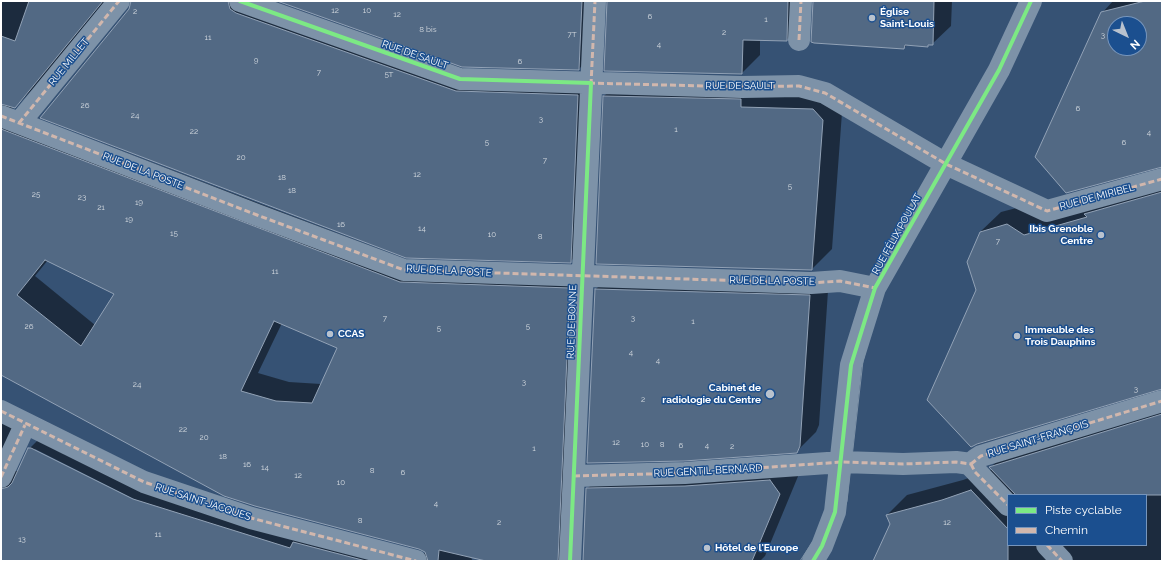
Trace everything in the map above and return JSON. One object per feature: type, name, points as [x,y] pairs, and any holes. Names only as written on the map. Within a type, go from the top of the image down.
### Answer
[{"type":"street","name":"RUE MILLET","points":[[10,119],[119,1]]},
{"type":"street","name":"RUE DE SAULT","points":[[240,1],[460,79],[742,87],[799,86],[825,93],[946,164]]},
{"type":"street","name":"RUE DE BONNE","points":[[570,561],[595,1]]},
{"type":"street","points":[[799,40],[801,1]]},
{"type":"street","name":"RUE FÉLIX POULAT","points":[[813,561],[822,546],[835,512],[842,462],[851,365],[876,288],[999,70],[1031,1]]},
{"type":"street","name":"RUE DE LA POSTE","points":[[10,119],[257,215],[404,270],[811,283],[840,281],[876,288]]},
{"type":"street","name":"RUE DE MIRIBEL","points":[[946,164],[1047,211],[1162,179]]},
{"type":"street","name":"RUE SAINT-FRANÇOIS","points":[[971,464],[981,456],[1162,401]]},
{"type":"street","name":"RUE SAINT-JACQUES","points":[[1,411],[25,425],[144,482],[251,518],[416,561]]},
{"type":"street","points":[[1,477],[25,425]]},
{"type":"street","points":[[842,462],[903,464],[956,462],[971,464],[975,472],[1007,504]]},
{"type":"street","name":"RUE GENTIL-BERNARD","points":[[574,476],[685,473],[842,462]]},
{"type":"street","points":[[1048,546],[1062,561]]},
{"type":"building","points":[[29,1],[103,1],[15,108],[1,104],[1,36],[15,41]]},
{"type":"building","points":[[131,1],[228,1],[230,9],[236,13],[456,91],[578,95],[571,263],[406,258],[40,118],[129,9]]},
{"type":"building","points":[[277,1],[582,1],[579,70],[462,67]]},
{"type":"building","points":[[607,1],[788,1],[787,41],[743,40],[742,74],[604,71]]},
{"type":"building","name":"Église Saint-Louis","points":[[813,1],[934,1],[933,45],[928,45],[928,47],[905,45],[904,49],[811,42]]},
{"type":"building","points":[[1145,1],[1162,1],[1162,167],[1066,193],[1035,157],[1101,12]]},
{"type":"building","points":[[603,96],[741,99],[741,107],[813,109],[823,120],[812,270],[596,264]]},
{"type":"building","points":[[1,129],[400,282],[570,288],[558,561],[486,561],[439,550],[438,561],[428,561],[425,552],[419,549],[255,506],[224,496],[1,375]],"holes":[[[45,260],[114,294],[81,346],[17,295]],[[274,321],[337,348],[312,403],[276,401],[241,391]]]},
{"type":"building","points":[[1162,192],[1162,389],[971,447],[927,400],[976,290],[967,262],[980,232],[1007,224],[1024,235],[1087,217],[1084,214]]},
{"type":"building","points":[[595,289],[810,295],[800,446],[797,453],[684,461],[587,463]]},
{"type":"building","points":[[1162,414],[1162,495],[1015,494],[989,467]]},
{"type":"building","points":[[28,448],[31,448],[133,499],[290,548],[293,542],[366,561],[1,561],[1,489],[8,487],[12,483]]},
{"type":"building","points":[[770,480],[780,494],[752,561],[583,561],[586,488],[685,486]]},
{"type":"building","points":[[971,490],[1007,528],[1008,561],[873,561],[890,524],[886,515],[942,500]]},
{"type":"tram line","points":[[800,561],[823,526],[831,499],[843,375],[852,333],[866,292],[885,252],[988,75],[1024,1]]},
{"type":"tram line","points":[[822,561],[835,538],[847,501],[863,361],[877,308],[898,262],[995,92],[1040,1]]},
{"type":"marked path","points":[[19,123],[119,1]]},
{"type":"marked path","points":[[591,85],[595,1]]},
{"type":"marked path","points":[[799,40],[801,1]]},
{"type":"marked path","points":[[589,83],[742,87],[799,86],[825,93],[946,164],[1047,211],[1162,179]]},
{"type":"marked path","points":[[1,116],[404,270],[811,283],[840,281],[875,288]]},
{"type":"marked path","points":[[971,464],[981,456],[1162,401]]},
{"type":"marked path","points":[[1,411],[144,482],[251,518],[416,561]]},
{"type":"marked path","points":[[1,477],[25,425]]},
{"type":"marked path","points":[[574,476],[685,473],[842,462],[903,464],[956,462],[971,464]]},
{"type":"marked path","points":[[971,464],[975,472],[1007,504]]},
{"type":"marked path","points":[[1048,546],[1062,561]]},
{"type":"cycle path","points":[[240,1],[460,79],[591,83],[570,561]]},
{"type":"cycle path","points":[[813,561],[822,546],[835,512],[851,365],[875,288],[999,70],[1031,1]]},
{"type":"place","name":"Église Saint-Louis","points":[[872,18]]},
{"type":"place","name":"Ibis Grenoble Centre","points":[[1101,235]]},
{"type":"place","name":"CCAS","points":[[330,334]]},
{"type":"place","name":"Immeuble des Trois Dauphins","points":[[1017,336]]},
{"type":"place","name":"Cabinet de radiologie du Centre","points":[[770,394]]},
{"type":"place","name":"Hôtel de l'Europe","points":[[707,548]]}]
